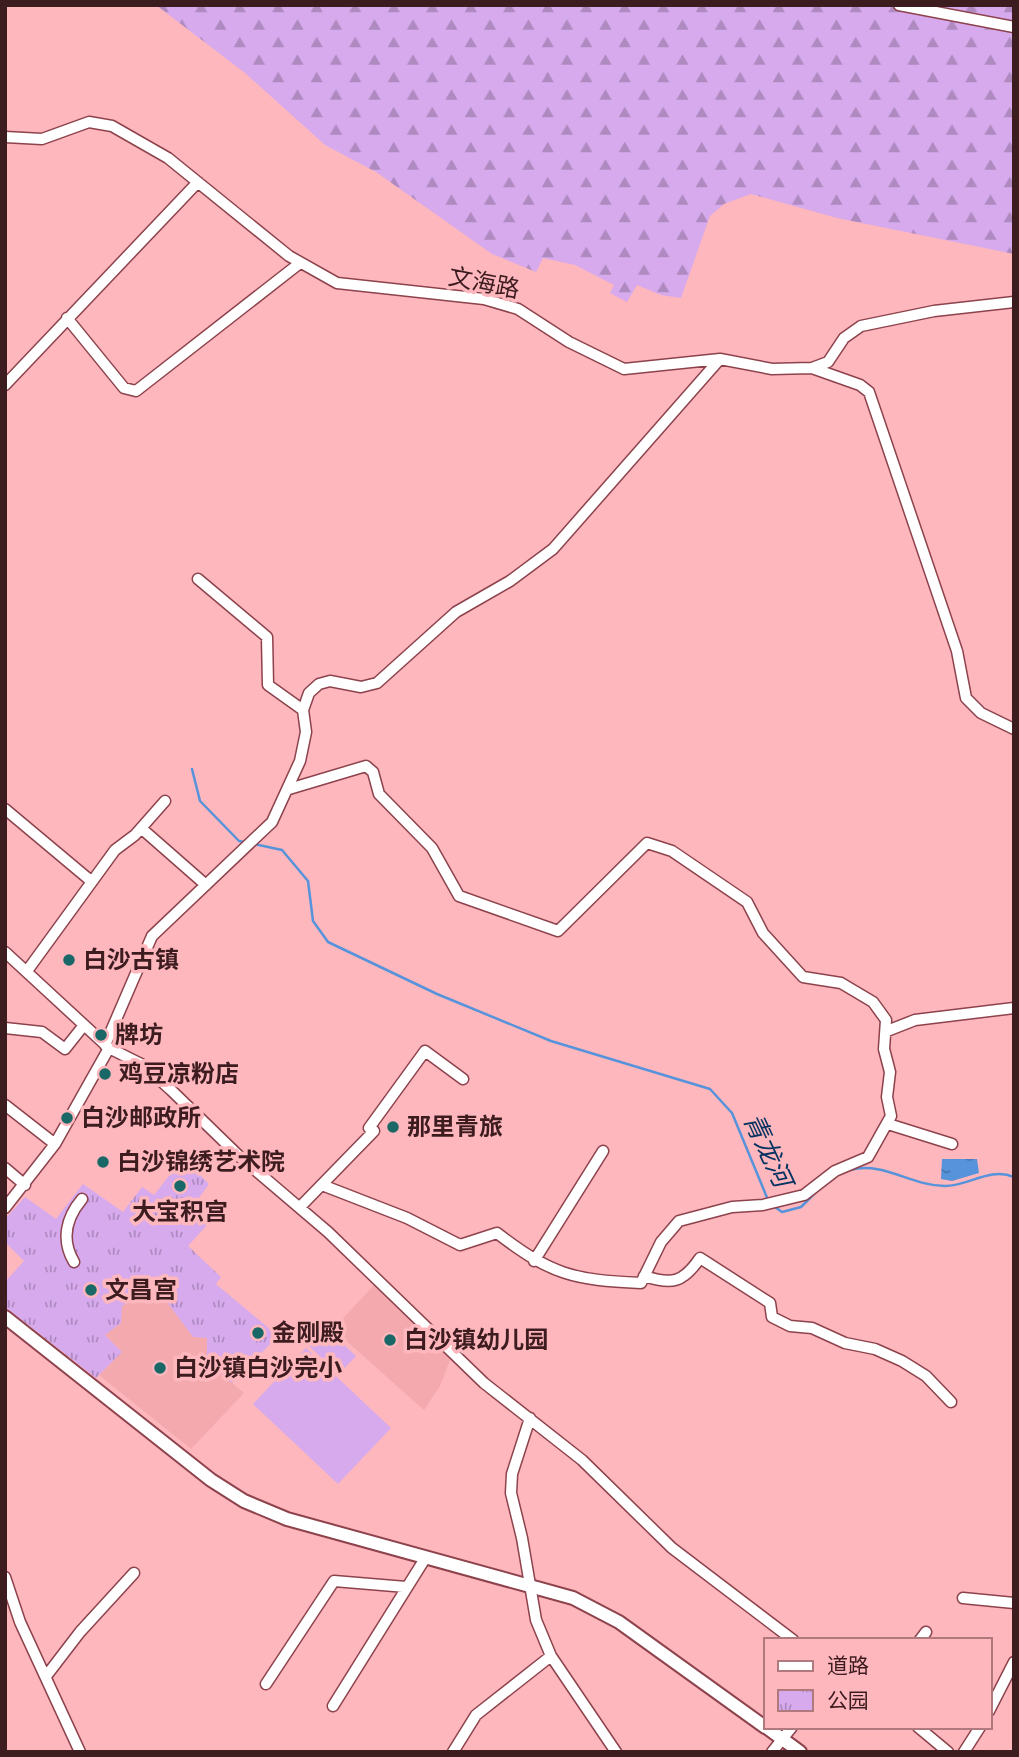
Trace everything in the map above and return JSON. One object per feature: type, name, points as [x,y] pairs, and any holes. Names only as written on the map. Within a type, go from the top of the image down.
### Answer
[{"type":"main road","points":[[5,1317],[130,1418],[244,1501],[287,1519],[573,1598],[620,1622],[764,1726]]},
{"type":"main road","points":[[769,1729],[800,1752]]},
{"type":"street","points":[[899,5],[1014,27]]},
{"type":"street","name":"文海路","points":[[5,137],[33,140],[82,123],[105,124],[158,151],[300,263],[337,283],[484,299],[518,309],[569,342],[624,369],[720,359],[772,369],[811,368]]},
{"type":"street","points":[[5,385],[198,182]]},
{"type":"street","points":[[67,318],[124,388],[136,391],[300,263]]},
{"type":"street","points":[[811,368],[828,362],[844,338],[861,326],[934,311],[1014,302]]},
{"type":"street","points":[[5,1208],[26,1185],[55,1144],[107,1046],[146,945],[206,885],[266,831],[289,789],[306,732],[303,710],[309,693],[324,682],[361,687],[377,683],[456,612],[510,581],[553,549],[720,359]]},
{"type":"street","points":[[811,368],[860,385],[869,392],[957,651],[965,698],[981,713],[1014,729]]},
{"type":"street","points":[[198,579],[267,637],[268,685],[303,710]]},
{"type":"street","points":[[289,789],[366,766],[373,772],[379,794],[432,848],[461,898],[558,931],[647,843],[667,848],[747,902],[764,933],[803,977],[813,981],[841,983],[873,1002],[884,1014],[887,1031],[884,1047],[890,1072],[887,1097],[891,1115],[866,1159],[835,1171],[804,1195],[763,1205],[732,1207],[679,1222],[664,1237],[641,1283],[595,1281],[556,1271],[534,1261],[497,1233],[468,1245],[460,1245],[407,1218],[322,1185]]},
{"type":"street","points":[[27,971],[121,842],[141,828],[165,801]]},
{"type":"street","points":[[5,809],[91,881]]},
{"type":"street","points":[[141,828],[206,885]]},
{"type":"street","points":[[5,951],[107,1046],[143,1065],[240,1157],[300,1207],[484,1383],[611,1486],[687,1561],[790,1638]]},
{"type":"street","points":[[887,1031],[915,1020],[1014,1008]]},
{"type":"street","points":[[5,1028],[42,1032],[65,1049],[84,1025]]},
{"type":"street","points":[[300,1207],[374,1131],[369,1128],[425,1051],[463,1079]]},
{"type":"street","points":[[5,1105],[55,1144]]},
{"type":"street","points":[[888,1124],[952,1143]]},
{"type":"street","points":[[534,1261],[604,1151]]},
{"type":"street","points":[[5,1168],[26,1185]]},
{"type":"street","points":[[74,1262],[66,1235],[68,1221],[82,1199]]},
{"type":"street","points":[[644,1276],[663,1282],[685,1276],[699,1258],[770,1303],[772,1317],[790,1326],[812,1328],[845,1343],[875,1349],[902,1361],[926,1376],[951,1402]]},
{"type":"street","points":[[530,1418],[512,1474],[511,1493],[522,1538],[527,1584],[536,1620],[551,1656],[616,1752]]},
{"type":"street","points":[[333,1706],[426,1557]]},
{"type":"street","points":[[47,1675],[79,1632],[134,1573]]},
{"type":"street","points":[[5,1577],[20,1622],[47,1675],[80,1752]]},
{"type":"street","points":[[266,1684],[334,1581],[406,1587]]},
{"type":"street","points":[[963,1598],[1014,1603]]},
{"type":"street","points":[[453,1752],[462,1734],[476,1716],[551,1656]]},
{"type":"street","points":[[991,1706],[1014,1662]]},
{"type":"street","points":[[772,1752],[790,1729]]},
{"type":"street","points":[[920,1729],[948,1752]]},
{"type":"street","points":[[964,1752],[979,1729]]},
{"type":"shaded area","name":"白沙镇幼儿园","points":[[376,1283],[401,1311],[447,1352],[450,1360],[440,1386],[424,1410],[333,1329]]},
{"type":"shaded area","name":"白沙镇白沙完小","points":[[155,1286],[193,1337],[207,1338],[208,1362],[244,1393],[191,1449],[99,1375],[122,1352],[105,1335],[122,1306]]},
{"type":"green space","points":[[156,5],[1014,5],[1014,254],[837,218],[751,194],[724,204],[710,216],[681,298],[661,295],[637,285],[627,302],[610,293],[614,285],[575,265],[543,258],[536,272],[492,254],[376,172],[325,145],[245,73]]},
{"type":"green space","points":[[183,1158],[209,1184],[198,1199],[215,1216],[188,1246],[221,1277],[216,1284],[278,1336],[232,1383],[207,1362],[207,1338],[193,1337],[155,1286],[122,1306],[121,1323],[105,1335],[122,1352],[96,1378],[5,1307],[5,1282],[24,1261],[5,1242],[5,1219],[25,1197],[56,1219],[83,1184],[123,1212],[142,1187],[154,1195]]},
{"type":"green space","points":[[326,1328],[356,1356],[339,1374],[309,1346]]},
{"type":"green space","points":[[306,1348],[391,1428],[338,1484],[253,1404]]},
{"type":"water","points":[[942,1159],[977,1159],[979,1173],[952,1181],[941,1179]]},
{"type":"waterway","points":[[192,769],[200,801],[239,841],[244,842]]},
{"type":"waterway","points":[[254,844],[282,850],[308,881],[313,921],[328,942],[437,994],[551,1041],[710,1089],[732,1113],[768,1200]]},
{"type":"waterway","name":"青龙河","points":[[850,1170],[862,1168],[886,1171],[945,1186],[988,1175],[1014,1177]]},
{"type":"waterway","name":"青龙河","points":[[772,1205],[782,1212],[801,1207],[818,1190]]},
{"type":"place","name":"白沙古镇","points":[[69,960]]},
{"type":"place","name":"牌坊","points":[[101,1035]]},
{"type":"place","name":"鸡豆凉粉店","points":[[105,1074]]},
{"type":"place","name":"白沙邮政所","points":[[67,1118]]},
{"type":"place","name":"那里青旅","points":[[393,1127]]},
{"type":"place","name":"白沙锦绣艺术院","points":[[103,1162]]},
{"type":"place","name":"大宝积宫","points":[[180,1186]]},
{"type":"place","name":"文昌宫","points":[[91,1290]]},
{"type":"place","name":"金刚殿","points":[[258,1333]]},
{"type":"place","name":"白沙镇幼儿园","points":[[390,1340]]},
{"type":"place","name":"白沙镇白沙完小","points":[[160,1368]]}]
